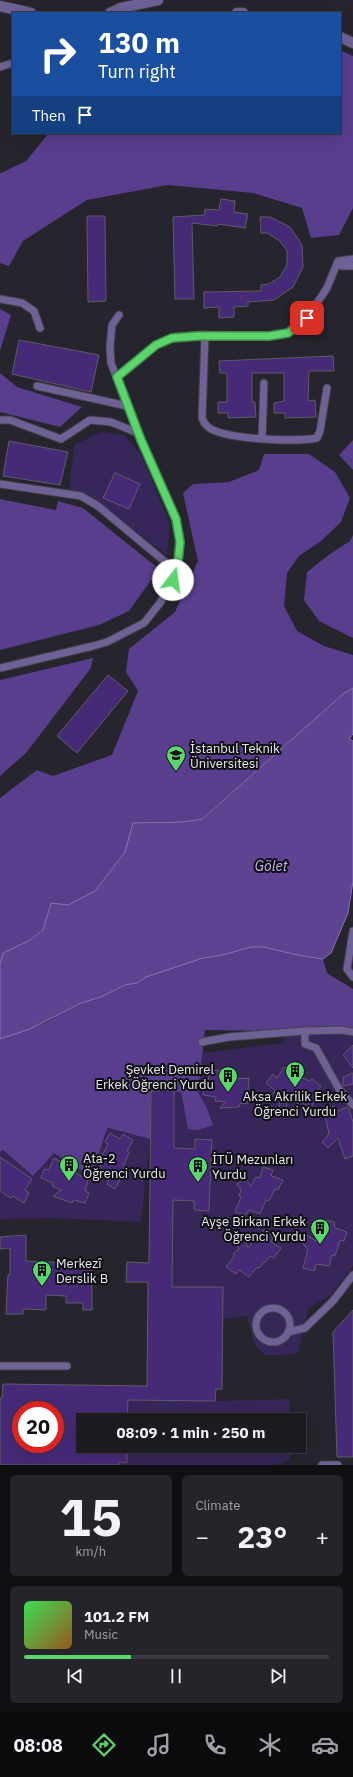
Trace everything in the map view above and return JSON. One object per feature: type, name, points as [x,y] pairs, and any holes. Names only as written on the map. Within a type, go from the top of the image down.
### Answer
[{"type":"street","points":[[112,12],[121,8],[158,0]]},
{"type":"street","points":[[0,6],[27,12]]},
{"type":"street","points":[[341,37],[353,43]]},
{"type":"lane","points":[[0,67],[12,63]]},
{"type":"lane","points":[[117,377],[156,345],[172,338],[205,336],[269,336],[288,333],[307,318],[327,288],[338,261],[353,259]]},
{"type":"lane","points":[[342,266],[353,266]]},
{"type":"lane","points":[[0,299],[22,303],[34,311],[40,328]]},
{"type":"lane","points":[[0,668],[93,646],[107,642],[126,633],[144,623],[163,597],[173,580],[180,542],[176,519],[138,433],[111,363],[110,347],[112,325],[119,316]]},
{"type":"lane","points":[[205,336],[202,418],[207,426],[219,432],[262,438],[305,440],[317,438],[320,431],[327,388]]},
{"type":"lane","points":[[262,438],[264,384]]},
{"type":"lane","points":[[37,386],[127,406]]},
{"type":"lane","points":[[0,420],[10,420],[61,439],[90,420],[111,422],[138,433]]},
{"type":"lane","points":[[0,484],[80,496],[98,506],[176,570]]},
{"type":"lane","points":[[353,931],[347,970],[353,977]]},
{"type":"lane","points":[[202,1042],[229,1037],[305,1031],[341,1030],[353,1032]]},
{"type":"lane","points":[[305,1031],[305,1044],[316,1048],[340,1088],[353,1105]]},
{"type":"lane","points":[[288,1332],[289,1320],[283,1311],[278,1308],[267,1309],[258,1315],[256,1326],[257,1332],[264,1340],[270,1342],[279,1341],[288,1332],[305,1328],[333,1301],[353,1275]]},
{"type":"lane","points":[[0,1366],[67,1366]]},
{"type":"lane","points":[[322,1465],[338,1465]]},
{"type":"shaded area","points":[[341,50],[353,56],[353,208],[339,235],[311,238],[302,208],[253,193],[168,185],[87,200],[23,241],[9,266],[0,263],[0,172],[1,173],[26,161],[48,134],[341,134]]},
{"type":"shaded area","points":[[0,309],[11,315],[0,351]]},
{"type":"shaded area","points":[[0,373],[17,387],[82,407],[60,427],[0,412]]},
{"type":"shaded area","points":[[101,432],[124,435],[141,454],[170,524],[167,555],[88,495],[69,491],[74,445]]},
{"type":"shaded area","points":[[353,440],[353,470],[339,455]]},
{"type":"shaded area","points":[[264,454],[309,454],[335,472],[350,498],[341,522],[321,541],[299,556],[287,573],[284,606],[297,631],[324,646],[353,655],[353,688],[343,694],[201,819],[193,821],[134,823],[125,852],[95,891],[68,905],[51,903],[43,930],[30,940],[3,953],[0,964],[0,798],[37,770],[53,776],[112,755],[138,691],[126,672],[129,649],[175,612],[198,561],[183,493],[193,484],[229,482],[259,470]]},
{"type":"shaded area","points":[[0,499],[56,510],[58,501],[83,508],[159,569],[129,611],[99,625],[0,650]]},
{"type":"shaded area","points":[[353,535],[353,638],[319,621],[304,600],[307,572],[350,541]]},
{"type":"shaded area","points":[[93,658],[91,668],[26,753],[0,776],[0,680]]},
{"type":"shaded area","points":[[251,947],[264,947],[297,955],[323,959],[327,973],[353,989],[353,1032],[205,1030],[198,1092],[206,1106],[213,1125],[199,1130],[188,1129],[181,1092],[151,1091],[150,1139],[108,1128],[93,1173],[82,1171],[54,1153],[33,1176],[3,1150],[0,1152],[0,1039],[42,1024],[81,1003],[101,997],[125,985],[137,983],[146,977],[203,958],[223,955]]},
{"type":"shaded area","points":[[331,1033],[353,1037],[353,1266],[330,1296],[308,1309],[298,1353],[265,1355],[255,1346],[247,1316],[223,1319],[223,1287],[172,1287],[174,1090],[181,1092],[188,1129],[206,1106],[198,1092],[202,1053],[282,1043],[286,1036]]},
{"type":"shaded area","points":[[108,1128],[150,1139],[141,1222],[53,1218],[0,1219],[0,1152],[3,1150],[33,1176],[54,1153],[82,1171]]},
{"type":"shaded area","points":[[290,1399],[290,1413],[127,1413],[128,1400],[215,1401]]},
{"type":"shaded area","points":[[127,1453],[290,1453],[290,1460],[275,1465],[119,1465],[119,1462],[127,1462]]},
{"type":"water","name":"Gölet","points":[[353,688],[353,734],[349,739],[353,741],[353,881],[348,913],[331,953],[323,959],[297,955],[264,947],[251,947],[223,955],[203,958],[146,977],[137,983],[125,985],[101,997],[81,1003],[30,1029],[0,1039],[0,964],[3,953],[30,940],[43,930],[51,903],[68,905],[95,891],[125,852],[133,823],[176,822],[202,819],[343,694]]},
{"type":"building","points":[[221,199],[235,201],[234,212],[248,214],[245,228],[218,224],[217,226],[192,223],[194,299],[175,299],[173,217],[204,215],[205,209],[219,210]]},
{"type":"building","points":[[87,216],[105,216],[106,301],[88,302]]},
{"type":"building","points":[[260,217],[270,217],[290,227],[302,245],[303,267],[293,287],[274,300],[248,302],[248,306],[234,307],[234,317],[219,318],[219,307],[204,308],[204,292],[261,291],[261,285],[269,284],[280,277],[287,265],[287,251],[280,241],[267,233],[261,233]]},
{"type":"building","points":[[19,340],[99,355],[91,392],[12,374]]},
{"type":"building","points":[[333,356],[334,371],[309,371],[308,401],[315,400],[316,417],[285,418],[285,413],[274,413],[274,403],[284,401],[284,373],[252,373],[252,402],[255,402],[256,417],[228,418],[228,413],[218,413],[218,402],[227,402],[227,373],[220,373],[219,361]]},
{"type":"building","points":[[9,441],[68,452],[60,485],[3,476]]},
{"type":"building","points":[[115,473],[140,484],[129,509],[103,498]]},
{"type":"building","points":[[108,675],[128,691],[77,753],[57,736]]},
{"type":"building","points":[[353,1045],[353,1068],[343,1055]]},
{"type":"building","name":"Aksa Akrilik Erkek Öğrenci Yurdu","points":[[284,1067],[297,1076],[310,1081],[312,1079],[321,1086],[313,1096],[316,1100],[310,1109],[300,1101],[298,1104],[288,1096],[285,1117],[278,1116],[280,1098],[273,1094],[275,1091],[266,1083],[273,1074],[277,1078]]},
{"type":"building","name":"Şevket Demirel Erkek Öğrenci Yurdu","points":[[219,1070],[219,1076],[234,1077],[234,1079],[249,1078],[247,1104],[240,1103],[239,1107],[220,1108],[225,1102],[215,1101],[216,1097],[203,1095],[204,1084],[208,1084],[209,1071]]},
{"type":"building","points":[[353,1073],[353,1084],[343,1086],[343,1077]]},
{"type":"building","points":[[174,1090],[174,1148],[195,1149],[195,1139],[212,1140],[209,1211],[194,1210],[194,1201],[173,1200],[172,1287],[223,1287],[222,1389],[216,1389],[215,1401],[128,1400],[127,1413],[76,1413],[76,1453],[127,1453],[127,1463],[119,1462],[119,1465],[0,1465],[0,1398],[2,1398],[3,1384],[147,1386],[148,1282],[126,1282],[127,1262],[149,1263],[151,1091]]},
{"type":"building","points":[[334,1106],[337,1111],[348,1107],[353,1122],[353,1156],[345,1159],[338,1138],[328,1148],[322,1142],[329,1134],[324,1111]]},
{"type":"building","points":[[110,1133],[120,1139],[123,1134],[133,1140],[127,1151],[129,1152],[123,1168],[125,1170],[115,1189],[107,1184],[109,1179],[97,1172],[105,1158],[102,1156],[108,1144],[105,1142]]},
{"type":"building","points":[[0,1157],[32,1179],[25,1190],[29,1193],[24,1203],[13,1196],[11,1198],[0,1191]]},
{"type":"building","name":"Ata-2 Öğrenci Yurdu","points":[[54,1158],[81,1176],[89,1178],[85,1191],[89,1193],[85,1203],[73,1200],[72,1203],[53,1196],[61,1190],[52,1186],[53,1183],[41,1178],[44,1169],[49,1170]]},
{"type":"building","points":[[263,1167],[273,1170],[271,1176],[283,1180],[278,1190],[275,1189],[269,1201],[266,1200],[260,1214],[249,1210],[246,1215],[235,1212],[241,1197],[239,1196],[241,1190],[237,1184],[245,1178],[251,1186],[256,1177],[260,1178]]},
{"type":"building","name":"Ayşe Birkan Erkek Öğrenci Yurdu","points":[[324,1220],[334,1222],[335,1228],[347,1232],[344,1241],[340,1240],[335,1256],[332,1255],[329,1266],[316,1264],[314,1271],[303,1268],[308,1250],[301,1241],[307,1235],[316,1241],[318,1231],[322,1231]]},
{"type":"building","points":[[264,1230],[273,1237],[271,1242],[281,1248],[274,1258],[271,1256],[259,1268],[257,1267],[249,1277],[239,1270],[236,1274],[226,1267],[235,1255],[233,1254],[239,1249],[236,1243],[244,1238],[248,1248],[255,1239],[258,1241]]},
{"type":"building","name":"Merkezî Derslik B","points":[[26,1235],[26,1261],[92,1264],[92,1310],[83,1310],[83,1303],[66,1303],[66,1296],[46,1295],[46,1310],[23,1309],[23,1314],[6,1314],[8,1275],[10,1275],[10,1248],[0,1249],[0,1237]]},
{"type":"building","points":[[353,1310],[353,1457],[337,1457],[333,1332]]},
{"type":"place","name":"İstanbul Teknik Üniversitesi","points":[[176,772]]},
{"type":"place","name":"Aksa Akrilik Erkek Öğrenci Yurdu","points":[[295,1088]]},
{"type":"place","name":"Şevket Demirel Erkek Öğrenci Yurdu","points":[[228,1093]]},
{"type":"place","name":"Ata-2 Öğrenci Yurdu","points":[[69,1182]]},
{"type":"place","name":"İTÜ Mezunları Yurdu","points":[[198,1183]]},
{"type":"place","name":"Ayşe Birkan Erkek Öğrenci Yurdu","points":[[320,1245]]},
{"type":"place","name":"Merkezî Derslik B","points":[[42,1287]]},
{"type":"route","points":[[173,580],[178,562],[180,542],[176,519],[141,440],[117,377],[156,345],[172,338],[198,336],[269,336],[288,333],[307,318]]}]
